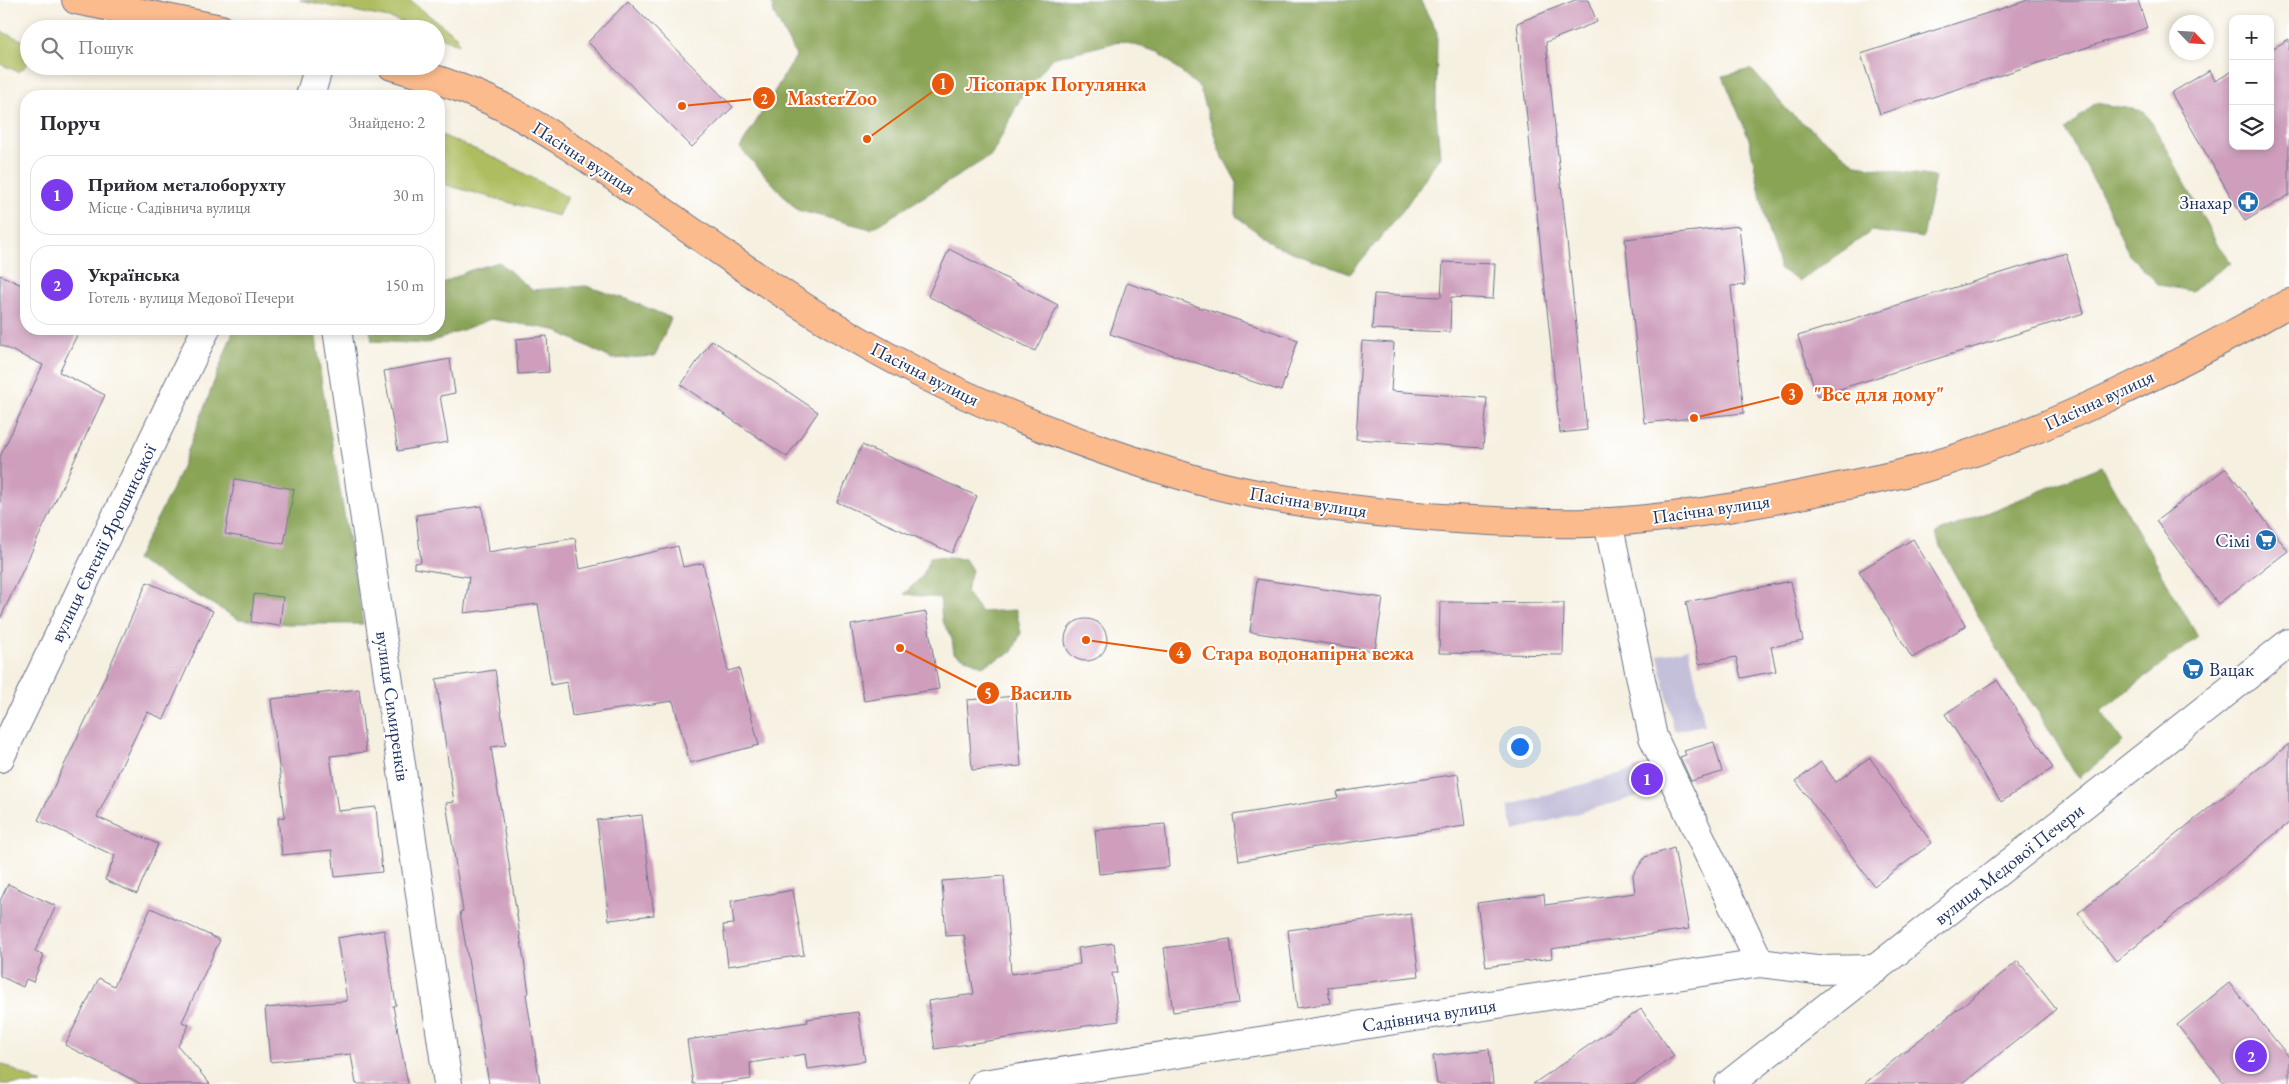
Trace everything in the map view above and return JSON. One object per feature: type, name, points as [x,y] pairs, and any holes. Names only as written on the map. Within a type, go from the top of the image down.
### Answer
[{"type":"main road","points":[[76,0],[176,20]]},
{"type":"main road","name":"Пасічна вулиця","points":[[420,75],[487,100],[529,122],[614,177],[781,292],[868,346],[938,384],[1010,416],[1165,471],[1237,490],[1311,504],[1391,514],[1476,520],[1608,522],[1736,508],[1922,469],[2074,414],[2216,344],[2289,303]]},
{"type":"street","points":[[312,90],[316,75]]},
{"type":"street","name":"вулиця Євгенії Ярошинської","points":[[0,758],[203,335]]},
{"type":"street","name":"вулиця Симиренків","points":[[338,335],[448,1084]]},
{"type":"street","points":[[1608,522],[1653,736],[1760,963]]},
{"type":"street","name":"вулиця Медової Печери","points":[[1729,1084],[2289,644]]},
{"type":"street","name":"Садівнича вулиця","points":[[983,1084],[1760,963],[1816,970],[1876,969]]},
{"type":"shaded area","points":[[1689,648],[1705,725],[1674,731],[1658,655]]},
{"type":"shaded area","points":[[1653,764],[1660,790],[1514,831],[1507,806]]},
{"type":"green space","points":[[300,0],[409,0],[435,20],[393,19]]},
{"type":"green space","points":[[771,0],[1420,0],[1437,32],[1436,112],[1440,156],[1404,209],[1350,274],[1274,245],[1236,216],[1237,183],[1219,150],[1200,88],[1158,52],[1121,41],[1052,58],[1020,99],[992,155],[871,229],[797,210],[740,148],[796,56],[774,14]]},
{"type":"green space","points":[[445,28],[456,36],[459,45],[445,39]]},
{"type":"green space","points":[[0,31],[20,39],[20,71],[0,64]]},
{"type":"green space","points":[[1751,69],[1789,112],[1857,165],[1935,177],[1923,238],[1872,231],[1799,281],[1780,269],[1766,224],[1749,139],[1723,76]]},
{"type":"green space","points":[[2095,103],[2144,111],[2165,145],[2217,244],[2231,262],[2192,291],[2159,285],[2129,255],[2106,203],[2065,130]]},
{"type":"green space","points":[[445,137],[496,158],[567,197],[558,216],[445,185]]},
{"type":"green space","points":[[499,262],[532,290],[586,286],[629,300],[671,318],[655,356],[612,359],[555,330],[491,319],[426,344],[372,341],[371,335],[445,335],[445,282],[468,271]]},
{"type":"green space","points":[[232,335],[316,335],[322,385],[363,624],[287,624],[238,619],[136,560],[178,477]]},
{"type":"green space","points":[[2101,466],[2198,637],[2101,711],[2123,742],[2079,778],[2041,716],[2013,676],[1956,577],[1935,534]]},
{"type":"green space","points":[[930,557],[965,559],[972,570],[966,592],[981,612],[1016,610],[1021,633],[1012,652],[982,666],[954,653],[952,639],[942,620],[940,598],[904,594],[923,575]]},
{"type":"green space","points":[[0,1063],[42,1084],[0,1084]]},
{"type":"building","points":[[1575,0],[1588,0],[1597,22],[1546,42],[1587,430],[1560,433],[1517,23]]},
{"type":"building","points":[[2028,0],[2138,0],[2147,28],[1880,114],[1861,54]]},
{"type":"building","points":[[628,1],[733,107],[692,147],[588,42]]},
{"type":"building","points":[[2289,39],[2289,195],[2245,221],[2171,93],[2210,70],[2215,81],[2229,73],[2229,150],[2274,150],[2274,48]]},
{"type":"building","points":[[1739,226],[1745,285],[1731,286],[1744,413],[1644,423],[1625,239]]},
{"type":"building","points":[[949,249],[1058,305],[1035,351],[928,296]]},
{"type":"building","points":[[2066,253],[2084,313],[1817,396],[1798,336]]},
{"type":"building","points":[[1443,262],[1495,264],[1493,299],[1451,297],[1450,332],[1372,329],[1374,294],[1441,297]]},
{"type":"building","points":[[0,275],[20,284],[20,335],[77,335],[59,372],[105,395],[0,619],[0,457],[43,365],[0,345]]},
{"type":"building","points":[[1127,283],[1298,340],[1281,391],[1110,334]]},
{"type":"building","points":[[547,336],[549,372],[518,374],[516,339]]},
{"type":"building","points":[[712,340],[818,412],[787,457],[681,385]]},
{"type":"building","points":[[1362,341],[1394,343],[1391,391],[1487,398],[1483,448],[1356,439]]},
{"type":"building","points":[[450,359],[455,393],[440,396],[448,442],[398,451],[384,371]]},
{"type":"building","points":[[862,445],[977,496],[952,553],[837,502]]},
{"type":"building","points":[[2226,468],[2288,551],[2218,604],[2156,521]]},
{"type":"building","points":[[235,479],[294,489],[284,544],[225,534]]},
{"type":"building","points":[[482,506],[488,552],[575,538],[580,569],[678,546],[683,567],[703,563],[728,671],[739,668],[759,745],[690,763],[673,701],[572,716],[567,682],[551,685],[538,604],[464,613],[469,577],[414,568],[414,563],[421,562],[416,515]]},
{"type":"building","points":[[1913,539],[1966,626],[1912,658],[1859,571]]},
{"type":"building","points":[[1257,579],[1383,598],[1375,651],[1250,632]]},
{"type":"building","points":[[1791,581],[1803,641],[1771,647],[1776,671],[1741,678],[1736,657],[1699,664],[1686,602]]},
{"type":"building","points":[[147,582],[213,611],[164,719],[147,712],[97,817],[158,844],[137,894],[105,880],[115,856],[38,820],[90,711]]},
{"type":"building","points":[[254,594],[283,597],[280,626],[251,622]]},
{"type":"building","points":[[1440,602],[1564,603],[1563,655],[1439,653]]},
{"type":"building","points":[[926,612],[939,689],[864,701],[851,625]]},
{"type":"building","points":[[1086,619],[1101,625],[1107,640],[1101,655],[1086,661],[1071,655],[1065,640],[1071,625]]},
{"type":"building","points":[[495,670],[506,745],[491,747],[529,993],[526,994],[540,1084],[489,1084],[460,912],[463,911],[446,803],[454,802],[436,679]]},
{"type":"building","points":[[1997,680],[2053,768],[2001,802],[1945,714]]},
{"type":"building","points":[[359,689],[366,752],[330,756],[338,811],[376,807],[382,872],[335,877],[332,850],[282,855],[278,818],[285,817],[271,699]]},
{"type":"building","points":[[1016,696],[1021,766],[972,770],[967,700]]},
{"type":"building","points":[[1714,742],[1722,772],[1691,781],[1680,757],[1686,755],[1684,751]]},
{"type":"building","points":[[2289,744],[2289,823],[2116,961],[2078,913]]},
{"type":"building","points":[[1870,758],[1932,843],[1874,886],[1796,781],[1821,762],[1836,782]]},
{"type":"building","points":[[1649,765],[1661,790],[1641,795],[1633,769]]},
{"type":"building","points":[[1458,774],[1465,826],[1316,847],[1239,861],[1233,815],[1338,798],[1337,792]]},
{"type":"building","points":[[642,815],[654,915],[609,920],[597,820]]},
{"type":"building","points":[[1165,824],[1169,867],[1099,874],[1095,830]]},
{"type":"building","points":[[1674,848],[1689,929],[1551,949],[1552,958],[1486,967],[1477,903],[1544,894],[1545,905],[1635,893],[1633,875],[1645,857]]},
{"type":"building","points":[[1004,876],[1011,974],[1080,964],[1078,948],[1114,943],[1118,973],[1112,973],[1119,1021],[935,1049],[928,1001],[974,994],[964,935],[946,936],[942,881]]},
{"type":"building","points":[[8,884],[56,906],[35,951],[44,955],[33,982],[26,979],[23,987],[0,976],[0,901]]},
{"type":"building","points":[[793,890],[804,955],[728,966],[723,925],[734,924],[731,901]]},
{"type":"building","points":[[151,908],[220,940],[182,1022],[189,1025],[178,1046],[210,1084],[141,1084],[65,1045],[99,978],[114,986]]},
{"type":"building","points":[[1411,914],[1419,976],[1328,987],[1330,1003],[1297,1008],[1288,930]]},
{"type":"building","points":[[384,930],[396,1005],[393,1006],[408,1084],[356,1084],[351,1054],[270,1062],[265,1008],[347,1001],[337,938]]},
{"type":"building","points":[[1230,939],[1239,1003],[1173,1012],[1164,948]]},
{"type":"building","points":[[2018,961],[2056,1009],[1962,1084],[1864,1084]]},
{"type":"building","points":[[2229,983],[2289,1057],[2289,1084],[2225,1084],[2177,1025]]},
{"type":"building","points":[[1641,1009],[1674,1056],[1634,1084],[1533,1084]]},
{"type":"building","points":[[858,1012],[865,1061],[807,1069],[805,1054],[750,1063],[751,1079],[718,1084],[693,1084],[687,1040],[808,1022],[807,1019]]},
{"type":"building","points":[[1489,1049],[1493,1084],[1437,1084],[1433,1056]]},
{"type":"place","name":"MasterZoo","points":[[682,106]]},
{"type":"place","name":"Лісопарк Погулянка","points":[[867,139]]},
{"type":"place","name":"Знахар","points":[[2248,202]]},
{"type":"place","name":"\"Все для дому\"","points":[[1694,418]]},
{"type":"place","name":"Сімі","points":[[2266,540]]},
{"type":"place","name":"Стара водонапірна вежа","points":[[1086,640]]},
{"type":"place","name":"Василь","points":[[900,648]]},
{"type":"place","name":"Вацак","points":[[2193,669]]},
{"type":"place","name":"Прийом металоборухту","points":[[1647,779]]},
{"type":"place","name":"Українська","points":[[2251,1056]]}]
